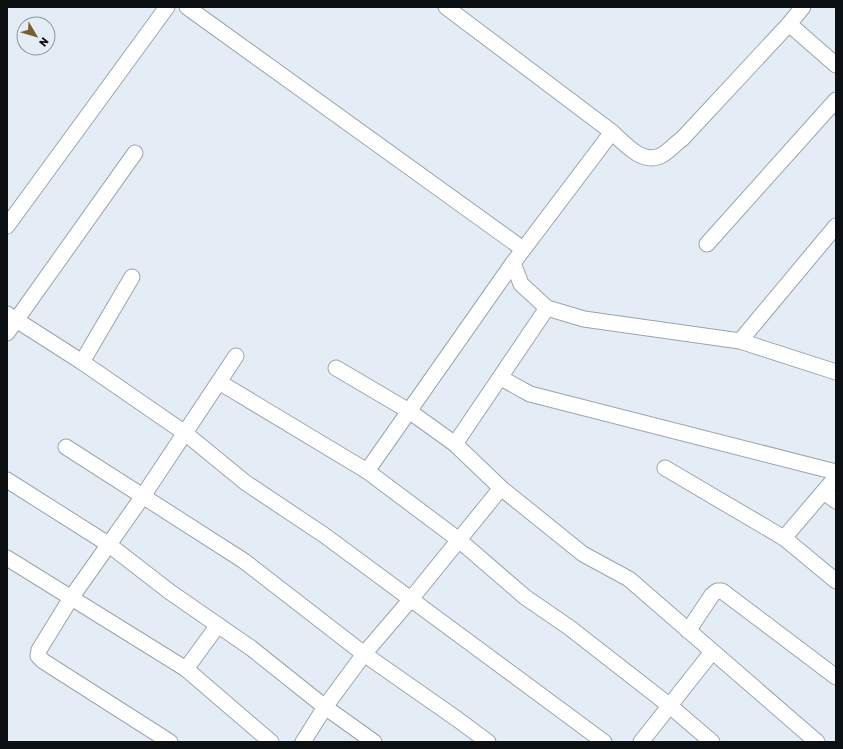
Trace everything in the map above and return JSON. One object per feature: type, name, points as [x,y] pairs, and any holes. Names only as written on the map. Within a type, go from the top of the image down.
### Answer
[{"type":"street","points":[[7,226],[167,7]]},
{"type":"street","points":[[187,7],[523,249]]},
{"type":"street","points":[[446,7],[612,132],[636,153],[650,158],[661,155],[682,139],[803,7]]},
{"type":"street","points":[[789,24],[836,66]]},
{"type":"street","points":[[707,244],[836,100]]},
{"type":"street","points":[[367,471],[523,249],[612,132]]},
{"type":"street","points":[[7,333],[12,317],[135,153]]},
{"type":"street","points":[[740,341],[836,226]]},
{"type":"street","points":[[513,263],[521,284],[547,308],[584,319],[740,341],[835,371]]},
{"type":"street","points":[[82,362],[132,276]]},
{"type":"street","points":[[455,444],[547,308]]},
{"type":"street","points":[[12,317],[82,362],[185,433],[246,483],[324,535],[604,742]]},
{"type":"street","points":[[170,742],[43,661],[38,656],[38,650],[71,598],[143,496],[236,356]]},
{"type":"street","points":[[336,368],[409,411],[455,444],[501,488],[583,554],[629,580],[817,742]]},
{"type":"street","points":[[501,378],[530,394],[836,472]]},
{"type":"street","points":[[219,382],[367,471],[459,540],[525,597],[570,628],[670,706],[712,742]]},
{"type":"street","points":[[66,447],[244,561],[364,654],[488,742]]},
{"type":"street","points":[[665,468],[784,538],[836,580]]},
{"type":"street","points":[[784,538],[836,477]]},
{"type":"street","points":[[7,480],[108,544],[170,592],[251,648],[325,707],[374,742]]},
{"type":"street","points":[[302,742],[325,707],[364,654],[411,599],[501,488]]},
{"type":"street","points":[[824,492],[836,501]]},
{"type":"street","points":[[7,558],[186,669],[272,742]]},
{"type":"street","points":[[688,631],[712,595],[717,591],[722,592],[836,677]]},
{"type":"street","points":[[186,669],[218,625]]},
{"type":"street","points":[[641,742],[712,652]]}]
